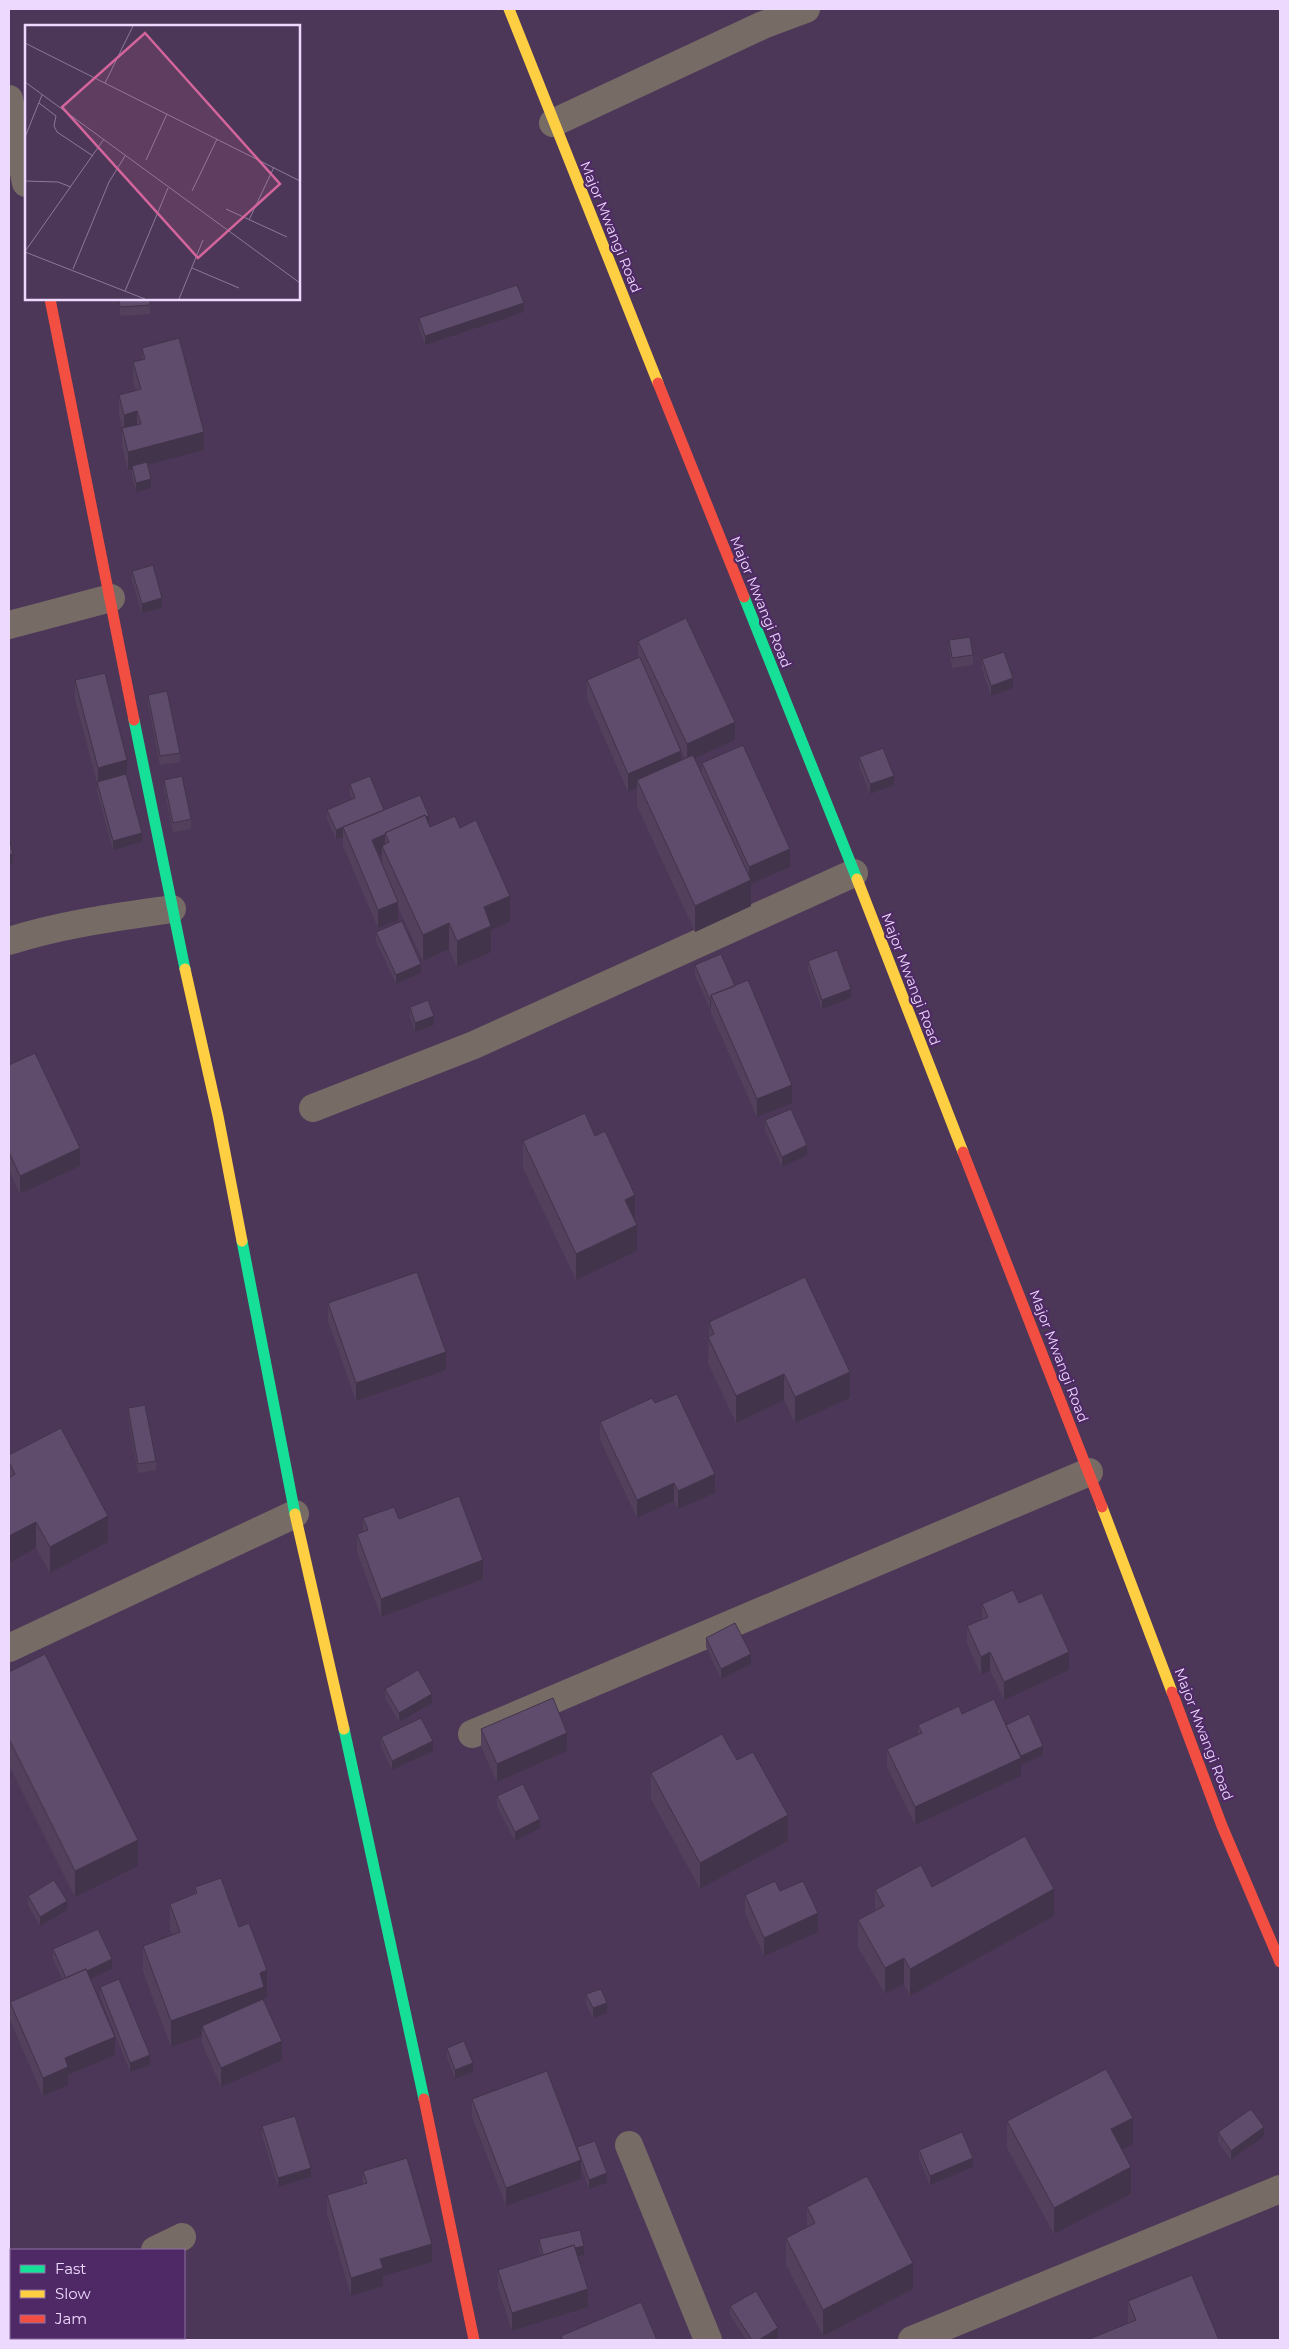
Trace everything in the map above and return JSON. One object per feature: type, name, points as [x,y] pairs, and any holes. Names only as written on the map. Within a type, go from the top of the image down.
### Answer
[{"type":"street","name":"Major Mwangi Road","points":[[509,9],[553,124],[854,873],[1089,1472],[1222,1826],[1280,1962]]},
{"type":"street","points":[[553,124],[763,25],[806,9]]},
{"type":"street","points":[[9,99],[25,178]]},
{"type":"street","points":[[50,300],[172,909],[218,1116],[295,1514],[379,1886],[474,2340]]},
{"type":"street","points":[[9,625],[111,598]]},
{"type":"street","points":[[313,1108],[474,1045],[854,873]]},
{"type":"street","points":[[9,941],[37,932],[89,921],[172,909]]},
{"type":"street","points":[[472,1734],[1089,1472]]},
{"type":"street","points":[[9,1648],[295,1514]]},
{"type":"street","points":[[629,2145],[708,2340]]},
{"type":"street","points":[[912,2340],[1280,2189]]},
{"type":"street","points":[[157,2249],[182,2237]]},
{"type":"building","points":[[517,285],[524,303],[425,336],[419,318]]},
{"type":"building","points":[[119,300],[150,300],[150,305],[120,307]]},
{"type":"building","points":[[179,338],[204,432],[128,452],[122,428],[141,424],[137,411],[124,415],[119,395],[141,389],[133,362],[145,359],[142,348]]},
{"type":"building","points":[[147,462],[151,479],[136,483],[132,466]]},
{"type":"building","points":[[153,565],[162,598],[142,604],[132,571]]},
{"type":"building","points":[[686,618],[735,722],[687,744],[638,641]]},
{"type":"building","points":[[970,637],[973,655],[952,658],[949,640]]},
{"type":"building","points":[[1004,652],[1013,678],[991,686],[982,659]]},
{"type":"building","points":[[640,657],[681,751],[628,774],[587,680]]},
{"type":"building","points":[[105,673],[127,760],[98,768],[75,680]]},
{"type":"building","points":[[167,691],[180,753],[160,756],[148,695]]},
{"type":"building","points":[[743,745],[790,849],[749,867],[702,763]]},
{"type":"building","points":[[883,748],[894,776],[870,784],[859,757]]},
{"type":"building","points":[[693,755],[751,880],[695,906],[637,780]]},
{"type":"building","points":[[126,774],[142,833],[113,841],[97,782]]},
{"type":"building","points":[[182,776],[191,819],[173,823],[164,780]]},
{"type":"building","points":[[370,776],[384,810],[336,830],[327,810],[355,798],[350,784]]},
{"type":"building","points":[[420,795],[429,816],[426,817],[425,815],[372,840],[398,902],[378,910],[343,827]]},
{"type":"building","points":[[425,815],[430,827],[455,816],[460,828],[476,820],[510,896],[484,907],[491,926],[457,941],[449,923],[423,935],[382,846],[389,842],[385,833]]},
{"type":"building","points":[[9,838],[13,854],[9,855]]},
{"type":"building","points":[[402,921],[421,964],[396,975],[376,932]]},
{"type":"building","points":[[837,950],[851,989],[822,1000],[808,961]]},
{"type":"building","points":[[721,954],[735,986],[711,995],[710,1000],[695,965]]},
{"type":"building","points":[[748,980],[792,1085],[757,1099],[711,995]]},
{"type":"building","points":[[428,1000],[434,1016],[415,1023],[410,1007]]},
{"type":"building","points":[[35,1053],[80,1148],[20,1176],[9,1152],[9,1065]]},
{"type":"building","points":[[791,1109],[807,1145],[782,1157],[765,1120]]},
{"type":"building","points":[[585,1113],[595,1136],[605,1131],[635,1195],[625,1200],[637,1225],[576,1254],[523,1141]]},
{"type":"building","points":[[417,1272],[446,1352],[356,1383],[328,1303]]},
{"type":"building","points":[[805,1277],[850,1372],[795,1397],[784,1374],[736,1396],[708,1337],[714,1334],[709,1322]]},
{"type":"building","points":[[677,1394],[715,1474],[678,1491],[674,1483],[637,1500],[600,1422],[652,1398],[655,1403]]},
{"type":"building","points":[[145,1405],[156,1461],[138,1464],[128,1408]]},
{"type":"building","points":[[61,1428],[108,1516],[50,1547],[36,1522],[9,1536],[9,1478],[15,1474],[9,1462],[9,1455]]},
{"type":"building","points":[[459,1496],[483,1560],[381,1599],[357,1534],[368,1530],[363,1518],[394,1507],[399,1519]]},
{"type":"building","points":[[1013,1590],[1019,1603],[1042,1593],[1069,1652],[1004,1682],[990,1652],[981,1657],[967,1626],[988,1617],[982,1604]]},
{"type":"building","points":[[735,1623],[751,1654],[721,1669],[706,1638]]},
{"type":"building","points":[[45,1654],[138,1840],[75,1871],[9,1739],[9,1672]]},
{"type":"building","points":[[418,1670],[432,1694],[399,1713],[385,1689]]},
{"type":"building","points":[[553,1698],[567,1733],[497,1764],[481,1729]]},
{"type":"building","points":[[994,1699],[1021,1758],[915,1807],[887,1749],[922,1733],[918,1725],[959,1706],[962,1714]]},
{"type":"building","points":[[1029,1714],[1043,1746],[1021,1756],[1006,1725]]},
{"type":"building","points":[[421,1718],[433,1741],[392,1761],[381,1737]]},
{"type":"building","points":[[722,1734],[737,1760],[753,1752],[788,1815],[700,1863],[651,1773]]},
{"type":"building","points":[[523,1784],[540,1819],[515,1832],[497,1796]]},
{"type":"building","points":[[1025,1836],[1054,1889],[910,1969],[904,1958],[885,1968],[858,1920],[884,1906],[875,1890],[921,1865],[932,1887]]},
{"type":"building","points":[[221,1878],[239,1927],[249,1923],[267,1970],[260,1973],[264,1987],[171,2021],[143,1946],[180,1932],[170,1904],[197,1893],[195,1887]]},
{"type":"building","points":[[54,1880],[67,1901],[40,1917],[28,1896]]},
{"type":"building","points":[[775,1881],[780,1891],[803,1881],[818,1913],[764,1938],[745,1895]]},
{"type":"building","points":[[98,1929],[112,1959],[87,1971],[86,1969],[66,1978],[53,1949]]},
{"type":"building","points":[[86,1969],[115,2037],[65,2058],[68,2067],[43,2078],[10,2002]]},
{"type":"building","points":[[119,1979],[150,2055],[130,2063],[100,1987]]},
{"type":"building","points":[[601,1989],[607,2003],[593,2008],[586,1994]]},
{"type":"building","points":[[263,1999],[282,2041],[221,2068],[202,2026]]},
{"type":"building","points":[[464,2041],[473,2063],[455,2070],[447,2048]]},
{"type":"building","points":[[1106,2069],[1133,2118],[1111,2129],[1131,2167],[1054,2208],[1007,2121]]},
{"type":"building","points":[[547,2071],[581,2160],[506,2188],[472,2099]]},
{"type":"building","points":[[1251,2109],[1264,2127],[1231,2151],[1218,2132]]},
{"type":"building","points":[[295,2116],[311,2168],[278,2178],[262,2126]]},
{"type":"building","points":[[962,2132],[973,2158],[930,2176],[919,2150]]},
{"type":"building","points":[[595,2141],[607,2173],[589,2180],[577,2147]]},
{"type":"building","points":[[407,2158],[432,2244],[380,2259],[383,2268],[351,2278],[327,2195],[367,2183],[363,2171]]},
{"type":"building","points":[[867,2176],[913,2263],[823,2310],[786,2238],[815,2223],[807,2207]]},
{"type":"building","points":[[580,2230],[584,2246],[575,2248],[574,2245],[543,2255],[539,2239]]},
{"type":"building","points":[[574,2245],[588,2289],[512,2313],[498,2270]]},
{"type":"building","points":[[1192,2275],[1219,2340],[1087,2340],[1136,2320],[1128,2301]]},
{"type":"building","points":[[756,2291],[778,2328],[759,2340],[752,2340],[730,2306]]},
{"type":"building","points":[[641,2302],[657,2340],[563,2340],[561,2336]]},
{"type":"traffic: fast","points":[[744,597],[857,879]]},
{"type":"traffic: fast","points":[[134,720],[185,969]]},
{"type":"traffic: fast","points":[[242,1241],[295,1514]]},
{"type":"traffic: fast","points":[[344,1729],[424,2099]]},
{"type":"traffic: slow","points":[[509,9],[658,383]]},
{"type":"traffic: slow","points":[[857,879],[963,1152]]},
{"type":"traffic: slow","points":[[185,969],[218,1116],[242,1241]]},
{"type":"traffic: slow","points":[[1102,1507],[1172,1692]]},
{"type":"traffic: slow","points":[[295,1514],[344,1729]]},
{"type":"traffic: jam","points":[[50,300],[134,720]]},
{"type":"traffic: jam","points":[[658,383],[744,597]]},
{"type":"traffic: jam","points":[[963,1152],[1102,1507]]},
{"type":"traffic: jam","points":[[1172,1692],[1222,1826],[1280,1962]]},
{"type":"traffic: jam","points":[[424,2099],[474,2340]]}]
